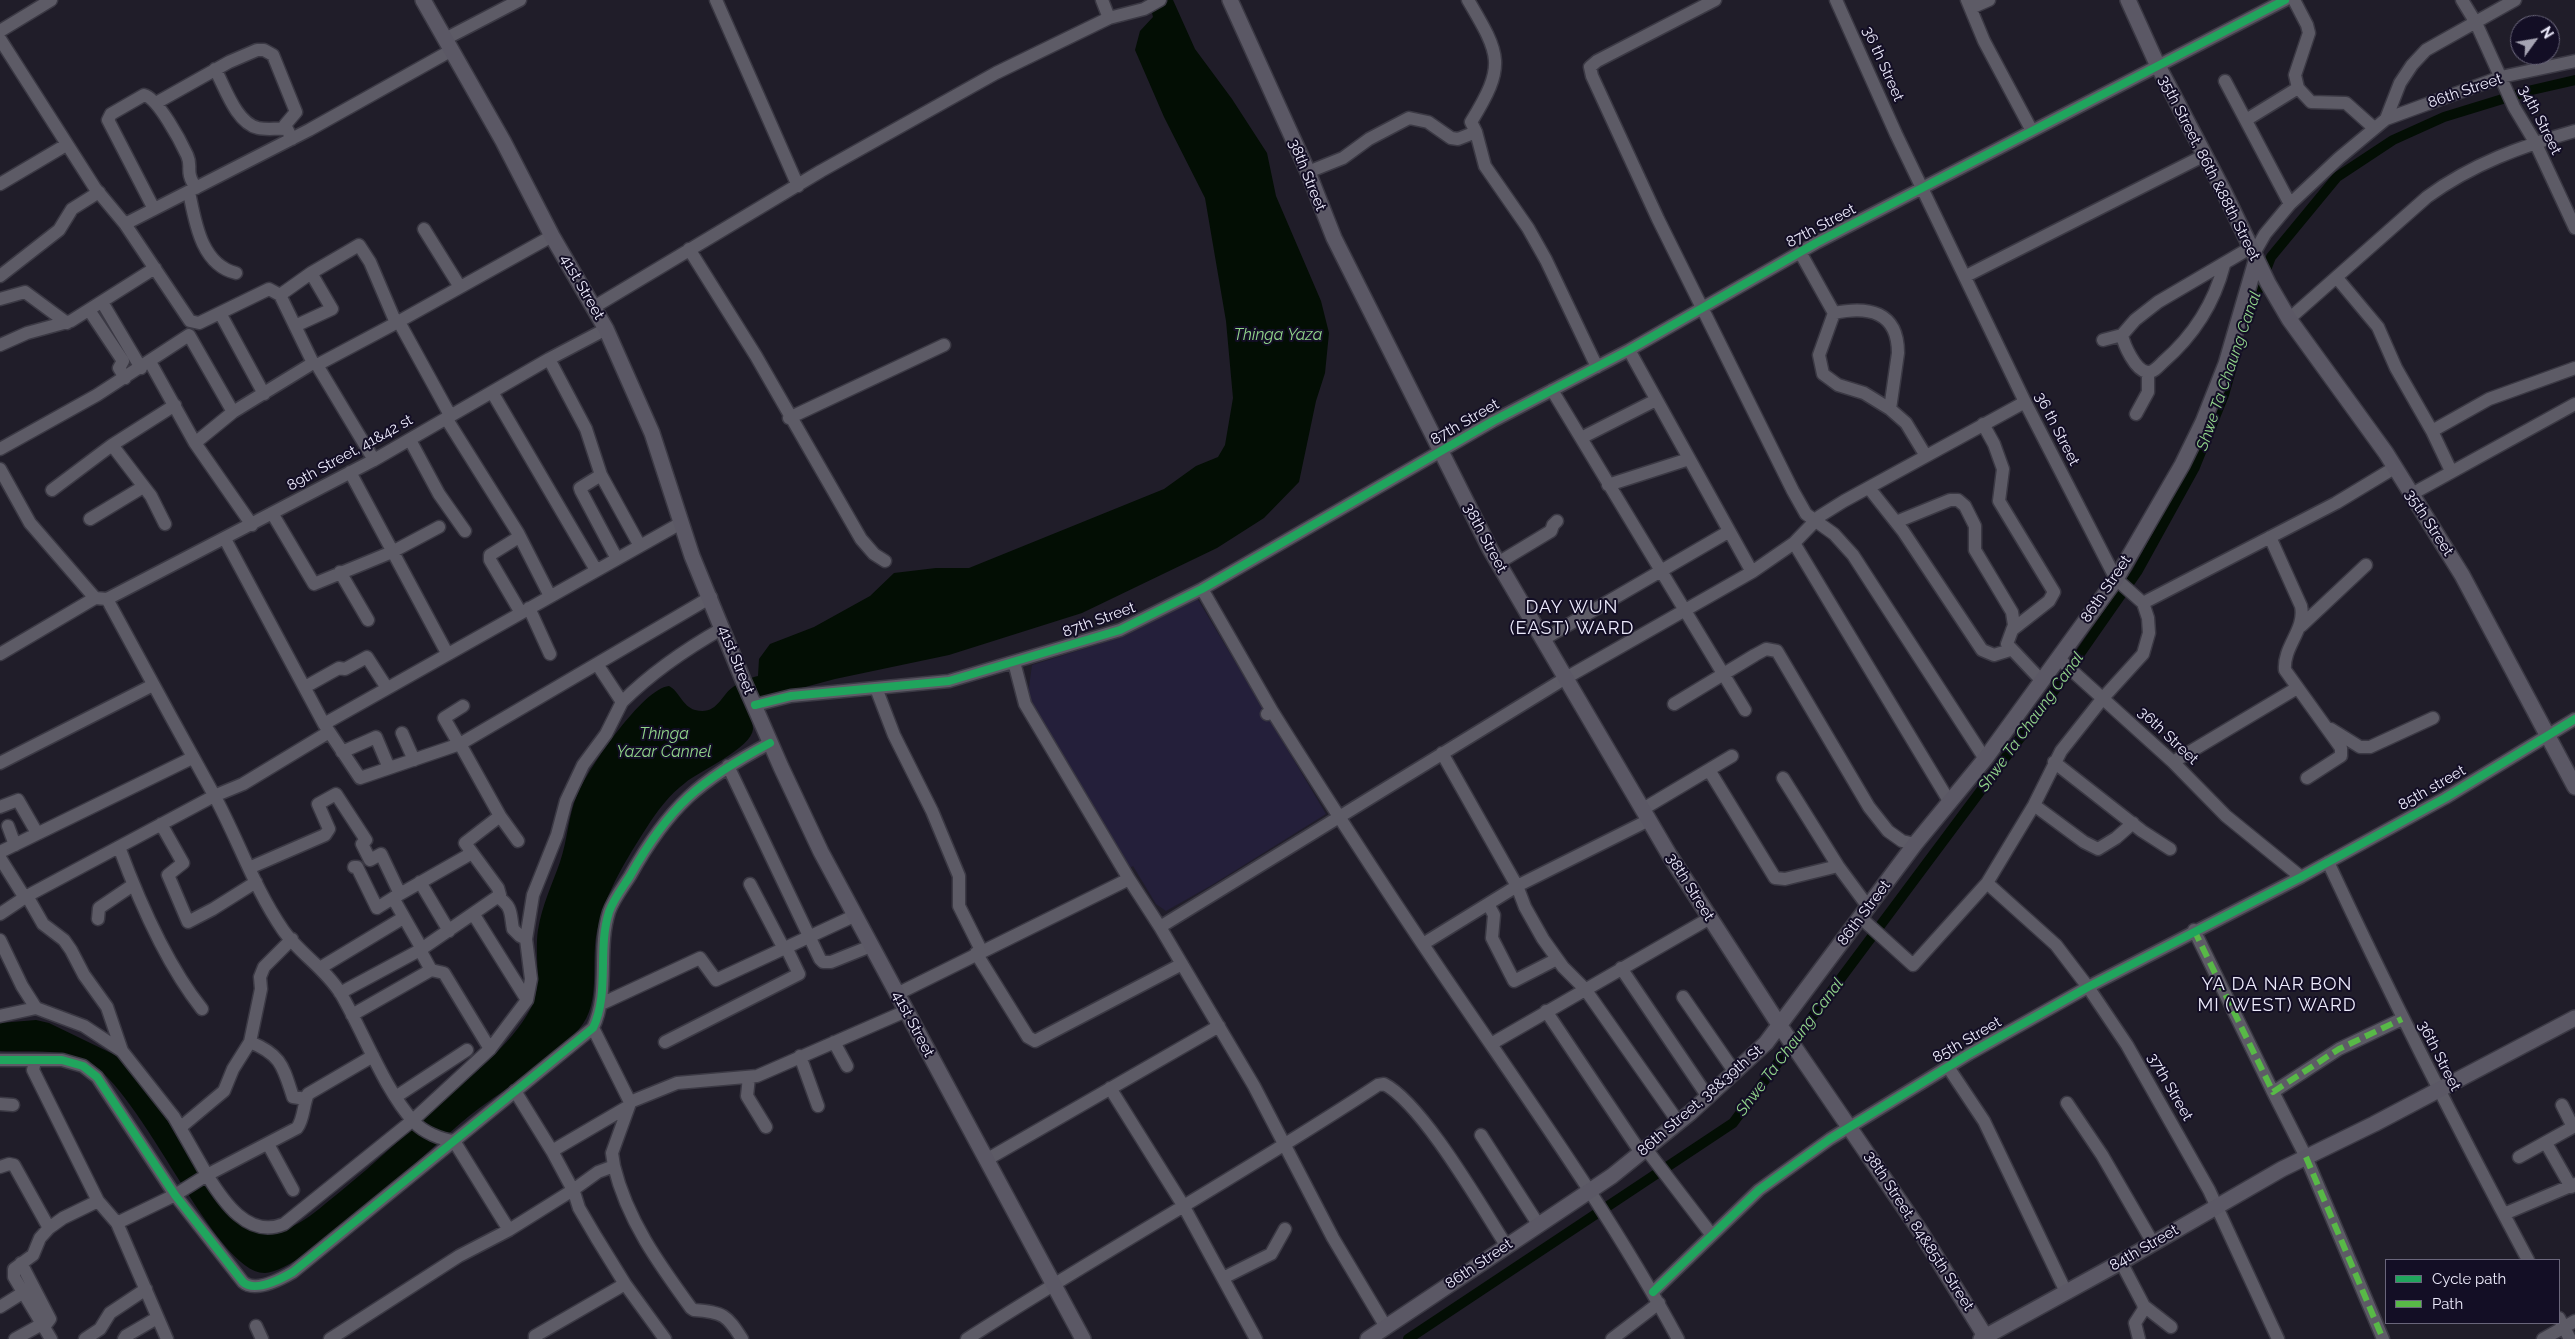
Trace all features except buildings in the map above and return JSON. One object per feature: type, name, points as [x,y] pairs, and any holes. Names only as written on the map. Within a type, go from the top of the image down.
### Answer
[{"type":"main road","name":"41st Street","points":[[423,0],[504,141],[552,236],[606,329],[652,432],[681,523],[770,744],[822,852],[1052,1284],[1084,1339]]},
{"type":"main road","name":"38th Street","points":[[1230,0],[1308,172],[1334,238],[1442,451],[1464,500],[1498,563],[1564,678],[1710,918],[1787,1035],[1851,1127]]},
{"type":"main road","name":"35th Street, 86th &88th Street","points":[[2128,0],[2157,64],[2258,264]]},
{"type":"main road","name":"35th Street","points":[[2258,264],[2289,318],[2394,468],[2462,575],[2575,787]]},
{"type":"main road","name":"86th Street","points":[[1787,1035],[1915,844],[1984,759],[2041,680],[2066,665],[2122,585],[2203,422],[2226,364],[2258,264]]},
{"type":"main road","name":"84th Street","points":[[1985,1338],[2306,1156],[2438,1090],[2575,1018]]},
{"type":"main road","name":"86th Street, 38&39th St","points":[[1591,1191],[1679,1123],[1766,1043],[1787,1035]]},
{"type":"main road","name":"38th Street, 84&85th Street","points":[[1851,1127],[1985,1338]]},
{"type":"main road","name":"86th Street","points":[[1368,1339],[1506,1245],[1591,1191]]},
{"type":"street","points":[[0,32],[51,0]]},
{"type":"street","points":[[125,224],[193,190],[448,45],[520,0]]},
{"type":"street","points":[[716,0],[798,186]]},
{"type":"street","points":[[1102,0],[1109,18]]},
{"type":"street","points":[[594,307],[798,186],[996,73],[1109,18],[1144,9],[1160,0]]},
{"type":"street","points":[[1468,0],[1488,37],[1497,64],[1489,89],[1471,122],[1476,132],[1485,166],[1528,228],[1546,260],[1597,367]]},
{"type":"street","name":"36 th Street","points":[[1836,0],[1922,190],[1966,276],[2025,402],[2122,585],[2143,603]]},
{"type":"street","points":[[1989,0],[1969,4],[1984,41],[2032,131]]},
{"type":"street","name":"87th Street","points":[[754,704],[791,696],[949,680],[1120,630],[1202,589],[1442,451],[1628,350],[1800,252],[1922,190],[2157,64],[2284,0]]},
{"type":"street","points":[[2294,0],[2309,33],[2296,75],[2298,88],[2311,102],[2346,103],[2374,128]]},
{"type":"street","name":"34th Street","points":[[2462,0],[2476,22],[2514,107],[2535,142],[2575,228]]},
{"type":"street","points":[[2386,119],[2400,83],[2412,64],[2426,50],[2515,0]]},
{"type":"street","points":[[1707,2],[1597,61],[1590,67],[1592,76],[1658,220],[1704,307],[1806,514],[1814,522],[1834,534],[1853,554],[1984,759]]},
{"type":"street","points":[[0,39],[66,145],[99,192],[125,224],[190,321],[196,323]]},
{"type":"street","points":[[156,102],[216,69],[257,50],[264,50],[273,55],[296,112],[285,124],[289,134]]},
{"type":"street","name":"86th Street","points":[[2258,264],[2265,234],[2290,204],[2339,158],[2386,119],[2503,81],[2575,61]]},
{"type":"street","points":[[216,69],[242,117],[250,125],[289,134]]},
{"type":"street","points":[[2225,81],[2290,204]]},
{"type":"street","points":[[2246,120],[2298,88]]},
{"type":"street","points":[[154,209],[108,120],[110,114],[144,95],[156,102],[188,156],[189,177],[193,190],[198,232],[204,246],[216,262],[226,271],[236,273]]},
{"type":"street","points":[[1308,172],[1343,158],[1369,139],[1409,118],[1428,122],[1451,138],[1458,139],[1476,132]]},
{"type":"street","points":[[2289,318],[2337,278],[2427,196],[2446,183],[2489,160],[2535,142],[2575,131]]},
{"type":"street","points":[[0,184],[66,145]]},
{"type":"street","points":[[1966,276],[2204,155]]},
{"type":"street","points":[[0,276],[59,230],[72,209],[99,192]]},
{"type":"street","points":[[424,229],[460,286]]},
{"type":"street","points":[[195,443],[233,412],[315,364],[398,323],[460,286],[552,236]]},
{"type":"street","points":[[280,295],[310,273],[358,245],[361,246],[398,323],[448,416],[519,537],[550,596]]},
{"type":"street","points":[[690,249],[756,356],[860,539],[874,554],[885,561]]},
{"type":"street","points":[[1800,252],[1834,313],[1819,355],[1824,374],[1838,385],[1864,393],[1890,408],[1906,423],[1926,456]]},
{"type":"street","points":[[2102,340],[2122,335],[2135,320],[2158,302],[2224,265],[2258,264]]},
{"type":"street","points":[[2122,335],[2132,357],[2142,370],[2153,371],[2177,350],[2193,331],[2217,289],[2224,265]]},
{"type":"street","points":[[0,345],[27,333],[67,323],[155,268]]},
{"type":"street","points":[[295,326],[332,309],[310,273]]},
{"type":"street","points":[[2337,278],[2378,327],[2396,368],[2432,431],[2451,471]]},
{"type":"street","points":[[0,449],[146,365],[189,335],[196,323],[269,289],[280,295],[315,364],[374,460]]},
{"type":"street","points":[[0,300],[25,292],[67,323]]},
{"type":"street","points":[[102,302],[175,405],[195,443],[252,525]]},
{"type":"street","points":[[1834,313],[1858,309],[1877,312],[1886,319],[1892,328],[1898,345],[1898,353],[1890,408]]},
{"type":"street","points":[[89,310],[123,361],[118,368],[125,378]]},
{"type":"street","points":[[220,313],[264,394]]},
{"type":"street","name":"89th Street, 41&42 st","points":[[0,654],[101,598],[225,539],[374,460],[448,416],[606,329]]},
{"type":"street","points":[[189,335],[233,412]]},
{"type":"street","points":[[790,418],[944,345]]},
{"type":"street","points":[[1628,350],[1752,572]]},
{"type":"street","points":[[549,359],[586,429],[601,475],[640,546]]},
{"type":"street","points":[[2432,431],[2489,399],[2575,368]]},
{"type":"street","points":[[2136,414],[2148,392],[2148,372]]},
{"type":"street","points":[[1552,390],[1745,710]]},
{"type":"street","points":[[492,392],[596,570]]},
{"type":"street","points":[[1581,438],[1656,400]]},
{"type":"street","points":[[1160,927],[1564,678],[1752,572],[1794,543],[1814,522],[1869,488],[2025,402]]},
{"type":"street","points":[[2410,495],[2575,404]]},
{"type":"street","points":[[52,490],[112,445],[175,405]]},
{"type":"street","points":[[1983,424],[1994,444],[2003,469],[1999,501],[2054,592],[2049,601],[2012,630]]},
{"type":"street","points":[[410,440],[439,494],[465,531]]},
{"type":"street","points":[[112,445],[144,487],[165,524]]},
{"type":"street","points":[[1608,485],[1689,459]]},
{"type":"street","points":[[1783,778],[1879,936],[1913,965],[1987,883],[2034,805],[2054,762],[2103,698],[2143,654],[2149,633],[2148,618],[2143,603],[2336,502],[2394,468]]},
{"type":"street","points":[[0,469],[30,523],[101,598],[153,685],[214,796],[256,882],[283,931],[320,968],[340,993],[372,1056],[414,1122],[449,1140],[509,1230]]},
{"type":"street","points":[[350,472],[447,653]]},
{"type":"street","points":[[601,475],[580,488],[617,558]]},
{"type":"street","points":[[90,519],[144,487]]},
{"type":"street","points":[[1869,488],[1896,522],[1982,650],[1994,655],[2010,650]]},
{"type":"street","points":[[1896,522],[1950,500],[1962,503],[1975,526],[1975,550],[2014,618],[2012,630],[2006,642],[2010,650],[2041,680]]},
{"type":"street","points":[[272,513],[312,582],[315,583],[392,552],[439,527]]},
{"type":"street","points":[[1498,563],[1551,531],[1557,521]]},
{"type":"street","points":[[0,914],[26,897],[214,796],[243,784],[387,688],[681,523]]},
{"type":"street","points":[[1542,640],[1728,532]]},
{"type":"street","points":[[519,537],[490,555],[490,560],[525,610],[550,654]]},
{"type":"street","points":[[2270,537],[2301,606],[2303,616],[2301,626],[2285,662],[2285,670],[2341,748],[2341,756],[2307,778]]},
{"type":"street","points":[[225,539],[327,728],[360,778],[459,744],[711,598]]},
{"type":"street","points":[[1794,543],[1949,801]]},
{"type":"street","points":[[2301,626],[2366,565]]},
{"type":"street","points":[[340,572],[368,620]]},
{"type":"street","points":[[1202,589],[1269,713],[1591,1191],[1653,1292],[1678,1339]]},
{"type":"street","points":[[0,858],[43,924],[64,940],[84,975],[103,1000],[110,1013],[122,1050],[181,1127],[206,1176],[233,1212],[244,1220],[272,1228],[294,1217],[414,1122],[490,1049],[527,1000],[531,979],[526,939],[533,895],[557,835],[566,801],[583,765],[606,734],[622,702],[660,668],[693,645],[723,628]]},
{"type":"street","points":[[1674,704],[1722,673],[1766,649],[1777,651],[1869,807],[1888,832],[1902,841],[1915,844]]},
{"type":"street","points":[[305,687],[338,668],[345,669],[367,657],[387,688]]},
{"type":"street","points":[[1014,662],[1025,704],[1254,1086],[1333,1238],[1386,1327]]},
{"type":"street","points":[[597,664],[622,702]]},
{"type":"street","name":"36th Street","points":[[2066,665],[2173,762],[2226,816],[2301,877]]},
{"type":"street","points":[[0,763],[153,685]]},
{"type":"street","points":[[876,688],[894,735],[932,811],[959,876],[959,906],[979,952],[1028,1037],[1035,1041],[1182,964]]},
{"type":"street","points":[[2173,762],[2297,688]]},
{"type":"street","points":[[463,706],[444,718],[500,816],[518,841]]},
{"type":"street","points":[[2310,707],[2324,723],[2360,747],[2370,747],[2433,718]]},
{"type":"street","name":"85th street","points":[[2328,862],[2445,798],[2575,719]]},
{"type":"street","points":[[402,733],[414,760]]},
{"type":"street","points":[[342,752],[376,737],[389,768]]},
{"type":"street","points":[[0,1060],[62,1060],[83,1066],[97,1077],[246,1285],[267,1284],[293,1272],[449,1140],[515,1091],[593,1028],[601,1004],[605,938],[609,912],[650,840],[678,807],[707,780],[728,766],[770,744]]},
{"type":"street","points":[[1442,753],[1517,886],[1525,907],[1557,959],[1585,989],[1679,1123]]},
{"type":"street","points":[[1423,944],[1517,886],[1646,815],[1732,756]]},
{"type":"street","points":[[0,852],[114,798],[192,758]]},
{"type":"street","points":[[2054,762],[2170,849]]},
{"type":"street","points":[[728,766],[820,959],[826,963],[871,946]]},
{"type":"street","points":[[1709,770],[1775,878],[1782,880],[1838,866]]},
{"type":"street","points":[[249,868],[325,835],[329,829],[318,804],[336,794],[366,840],[362,844],[370,859],[381,854],[403,918],[431,970]]},
{"type":"street","points":[[0,807],[18,800],[37,833]]},
{"type":"street","points":[[2034,805],[2084,842],[2098,849],[2110,843],[2133,823]]},
{"type":"street","points":[[500,816],[466,842],[498,888],[498,897],[508,906],[513,916],[514,929],[520,936],[526,939]]},
{"type":"street","points":[[162,824],[183,863],[168,873],[168,876],[188,922],[256,882]]},
{"type":"street","points":[[8,826],[15,845]]},
{"type":"street","points":[[119,847],[133,885],[183,984],[202,1009]]},
{"type":"street","points":[[354,867],[357,867],[377,908],[472,853]]},
{"type":"street","name":"36th Street","points":[[2328,862],[2402,1019],[2527,1259]]},
{"type":"street","name":"85th Street","points":[[1653,1292],[1712,1234],[1782,1172],[1851,1127],[1948,1067],[2088,986],[2328,862]]},
{"type":"street","points":[[897,994],[1129,879]]},
{"type":"street","points":[[420,882],[449,931]]},
{"type":"street","name":"37th Street","points":[[1987,883],[2056,945],[2088,986],[2141,1068],[2195,1163],[2278,1339]]},
{"type":"street","points":[[666,1042],[799,974],[750,884]]},
{"type":"street","points":[[98,919],[99,908],[133,885]]},
{"type":"street","points":[[340,993],[421,950],[498,897]]},
{"type":"street","points":[[1488,904],[1494,915],[1492,938],[1514,982],[1557,959]]},
{"type":"street","points":[[474,915],[527,1000]]},
{"type":"street","points":[[601,1004],[696,960],[702,959],[716,980],[856,915]]},
{"type":"street","points":[[320,968],[403,918]]},
{"type":"street","points":[[1491,1044],[1710,918]]},
{"type":"street","points":[[2194,930],[2306,1156],[2383,1339]]},
{"type":"street","points":[[181,1127],[224,1091],[233,1069],[250,1042],[261,989],[260,977],[264,967],[292,939]]},
{"type":"street","points":[[0,940],[22,986],[36,1008]]},
{"type":"street","points":[[1621,968],[1708,1097]]},
{"type":"street","points":[[352,1016],[431,970],[444,973],[490,1049]]},
{"type":"street","points":[[1683,997],[1734,1071]]},
{"type":"street","points":[[0,1016],[36,1008],[84,1026],[122,1050]]},
{"type":"street","points":[[552,1151],[630,1104],[676,1083],[749,1077],[906,1010]]},
{"type":"street","points":[[1546,1011],[1643,1151],[1712,1234]]},
{"type":"street","points":[[2273,1092],[2339,1049],[2402,1019]]},
{"type":"street","points":[[986,1160],[1218,1026]]},
{"type":"street","points":[[593,1028],[630,1104],[612,1153],[620,1191],[633,1219],[653,1254],[691,1308],[718,1313],[728,1318],[742,1339]]},
{"type":"street","points":[[250,1042],[272,1052],[286,1075],[293,1097],[306,1099]]},
{"type":"street","points":[[834,1042],[847,1066]]},
{"type":"street","points":[[397,1096],[467,1050]]},
{"type":"street","points":[[117,1223],[297,1128],[301,1123],[306,1099],[318,1087],[372,1056]]},
{"type":"street","points":[[800,1056],[818,1106]]},
{"type":"street","points":[[35,1061],[33,1070],[98,1201],[117,1223],[167,1339]]},
{"type":"street","points":[[1948,1067],[1984,1121],[2066,1292]]},
{"type":"street","points":[[749,1077],[747,1096],[766,1127]]},
{"type":"street","points":[[967,1339],[1052,1284],[1285,1146],[1378,1085],[1384,1084],[1411,1108],[1432,1134],[1462,1175],[1506,1245]]},
{"type":"street","points":[[1110,1088],[1183,1205],[1256,1339]]},
{"type":"street","points":[[515,1091],[552,1151],[573,1190],[579,1208],[625,1284],[665,1339]]},
{"type":"street","points":[[2067,1103],[2102,1156],[2153,1243]]},
{"type":"street","points":[[2519,1157],[2572,1127],[2562,1106]]},
{"type":"street","points":[[1481,1135],[1538,1224]]},
{"type":"street","points":[[2504,1214],[2573,1186],[2546,1143]]},
{"type":"street","points":[[268,1144],[293,1190]]},
{"type":"street","points":[[0,1167],[9,1164],[14,1165],[49,1228]]},
{"type":"street","points":[[337,1337],[459,1256],[509,1230],[598,1172],[614,1166]]},
{"type":"street","points":[[47,1333],[13,1273],[21,1263],[33,1256],[40,1238],[49,1228],[63,1218],[98,1201]]},
{"type":"street","points":[[1223,1278],[1271,1254],[1285,1229]]},
{"type":"street","points":[[2121,1262],[2144,1306],[2171,1327]]},
{"type":"street","points":[[21,1263],[50,1319],[47,1333]]},
{"type":"street","points":[[535,1339],[535,1336],[625,1284]]},
{"type":"street","points":[[87,1338],[100,1329],[110,1313],[146,1289]]},
{"type":"street","points":[[0,1307],[24,1292]]},
{"type":"street","points":[[1612,1339],[1659,1303]]},
{"type":"street","points":[[2139,1339],[2135,1324],[2144,1306]]},
{"type":"street","points":[[124,1339],[157,1318]]},
{"type":"street","points":[[2543,1339],[2566,1322],[2570,1339]]},
{"type":"street","points":[[256,1326],[262,1339]]},
{"type":"street","points":[[15,1339],[47,1333]]},
{"type":"shaded area","points":[[1197,598],[1326,814],[1212,885],[1166,911],[1156,904],[1133,866],[1125,871],[1027,702],[1032,665],[1125,636]]},
{"type":"water","name":"Thinga Yaza","points":[[1149,0],[1173,0],[1195,49],[1232,99],[1267,153],[1276,196],[1321,301],[1329,333],[1325,373],[1316,401],[1299,482],[1264,518],[1217,548],[1082,613],[949,655],[835,679],[764,698],[740,696],[752,721],[753,729],[750,736],[735,751],[679,787],[669,798],[639,839],[612,888],[598,927],[591,1006],[579,1029],[542,1063],[455,1128],[338,1230],[309,1252],[284,1267],[265,1273],[245,1265],[224,1244],[201,1214],[131,1106],[108,1078],[87,1061],[56,1052],[0,1051],[0,1023],[36,1020],[49,1023],[115,1055],[125,1063],[155,1101],[208,1186],[263,1233],[277,1232],[295,1225],[320,1208],[353,1181],[488,1061],[522,1022],[535,999],[537,989],[538,930],[563,853],[570,818],[578,793],[605,749],[645,700],[658,690],[669,686],[691,708],[702,711],[709,710],[718,704],[733,687],[745,680],[758,676],[759,659],[770,644],[814,627],[870,596],[894,573],[936,568],[969,568],[1164,489],[1196,466],[1218,457],[1225,445],[1233,398],[1226,321],[1205,198],[1164,117],[1135,50],[1140,31],[1153,17]]},
{"type":"waterway","name":"Shwe Ta Chaung Canal","points":[[2246,321],[2271,257],[2337,177],[2393,140],[2444,117],[2532,90],[2575,80]]},
{"type":"waterway","name":"Shwe Ta Chaung Canal","points":[[1408,1339],[1733,1123],[2038,714],[2137,572],[2195,467],[2224,395],[2233,363]]},
{"type":"marked path","points":[[2194,930],[2273,1092],[2339,1049],[2402,1019]]},
{"type":"marked path","points":[[2306,1157],[2383,1339]]},
{"type":"cycle path","points":[[755,705],[791,696],[949,681],[1120,630],[1202,589],[1493,421],[1629,350],[1816,243],[2285,0]]},
{"type":"cycle path","points":[[1653,1292],[1759,1190],[1830,1139],[1969,1054],[2088,987],[2301,877],[2445,798],[2575,719]]},
{"type":"cycle path","points":[[0,1060],[62,1060],[83,1066],[97,1077],[175,1195],[243,1282],[254,1286],[268,1284],[293,1272],[593,1028],[601,1000],[604,941],[609,912],[644,852],[658,831],[688,797],[745,756],[770,743]]},
{"type":"district","name":"DAY WUN (EAST) WARD","points":[[1572,618]]},
{"type":"district","name":"YA DA NAR BON MI (WEST) WARD","points":[[2277,995]]},
{"type":"water label","name":"Thinga Yazar Cannel","points":[[664,743]]}]
